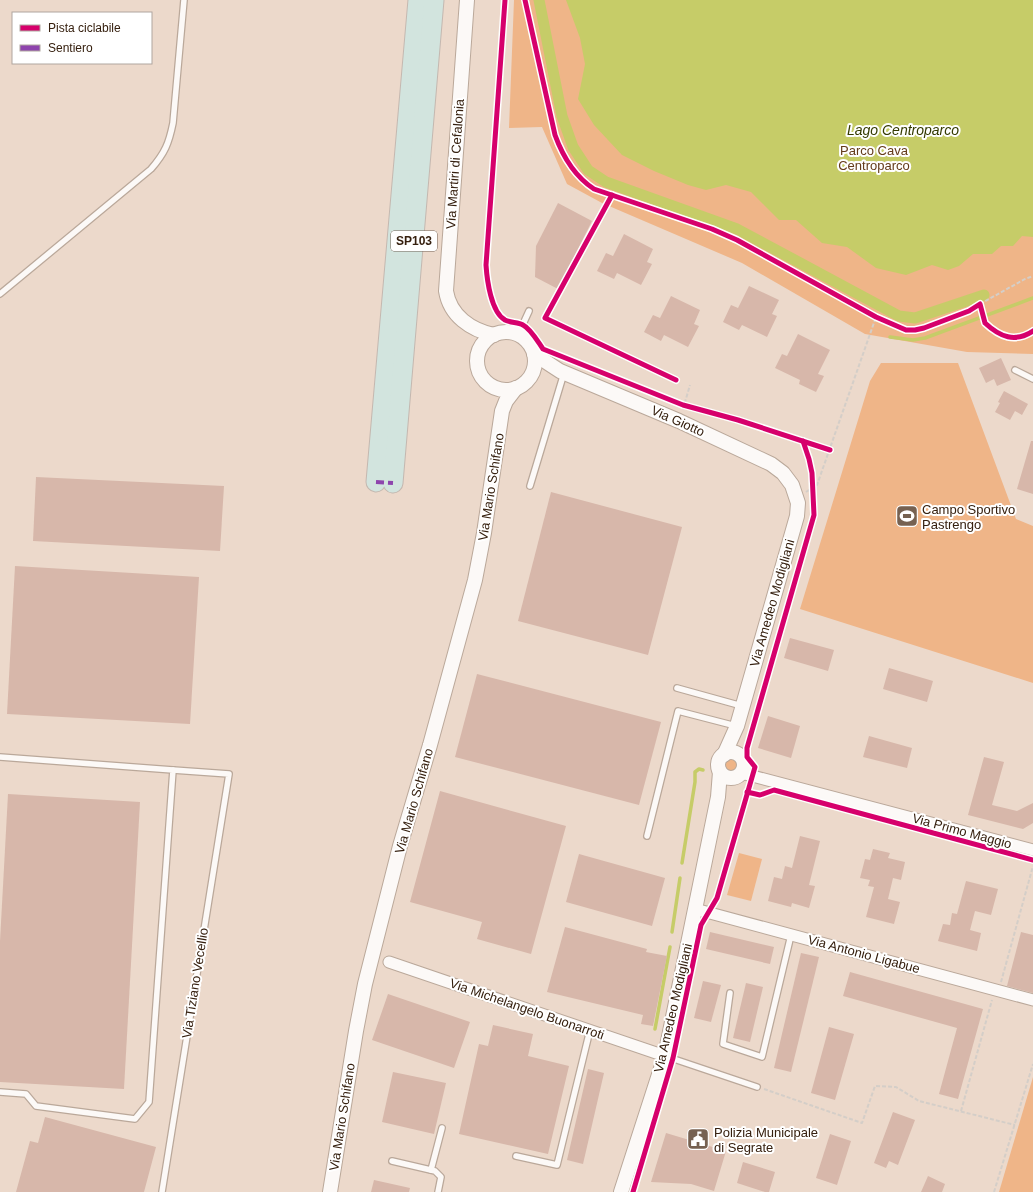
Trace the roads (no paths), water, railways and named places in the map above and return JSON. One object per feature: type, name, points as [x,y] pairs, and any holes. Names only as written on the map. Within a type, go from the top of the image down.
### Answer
[{"type":"highway","name":"SP103","points":[[418,0],[385,482],[434,0]]},
{"type":"street","name":"Via Martiri di Cefalonia","points":[[467,0],[446,280],[448,302],[455,312],[474,329],[494,335]]},
{"type":"street","name":"Via Martiri di Cefalonia","points":[[464,321],[475,338],[479,353]]},
{"type":"street","points":[[490,384],[502,389],[516,388],[531,376],[535,364],[534,354],[529,343],[518,335],[506,332],[494,335],[483,344],[479,353],[479,371],[490,384],[502,411]]},
{"type":"street","name":"Via Giotto","points":[[534,354],[562,372],[679,422],[771,464],[784,473],[790,481]]},
{"type":"street","name":"Via Giotto","points":[[531,376],[544,370],[562,372]]},
{"type":"street","name":"Via Mario Schifano","points":[[330,1192],[365,984],[400,846],[432,738],[474,580],[484,533],[502,411],[506,401],[516,388]]},
{"type":"street","name":"Via Amedeo Modigliani","points":[[621,1192],[665,1056],[718,797],[738,770],[736,741],[737,726],[797,516],[797,498],[790,481]]},
{"type":"street","name":"Via Amedeo Modigliani","points":[[737,726],[724,754],[720,757],[718,763],[738,770]]},
{"type":"street","name":"Via Primo Maggio","points":[[738,770],[1033,850]]},
{"type":"street","name":"Via Antonio Ligabue","points":[[695,909],[1033,1000]]},
{"type":"street","name":"Via Michelangelo Buonarroti","points":[[389,962],[665,1056]]},
{"type":"lane","points":[[0,294],[151,169],[162,157],[169,141],[173,123],[184,0]]},
{"type":"lane","points":[[518,335],[529,311]]},
{"type":"lane","points":[[1015,370],[1033,379]]},
{"type":"lane","points":[[530,486],[562,372]]},
{"type":"lane","points":[[677,688],[742,706]]},
{"type":"lane","points":[[647,836],[678,711],[737,726]]},
{"type":"lane","points":[[0,757],[173,770],[149,1102],[136,1119],[36,1106],[26,1094],[0,1092]]},
{"type":"lane","name":"Via Tiziano Vecellio","points":[[162,1192],[228,774],[173,770]]},
{"type":"lane","points":[[730,993],[722,1044],[762,1057],[791,935]]},
{"type":"lane","points":[[516,1156],[557,1165],[590,1030]]},
{"type":"lane","points":[[665,1056],[757,1087]]},
{"type":"lane","points":[[431,1170],[442,1128]]},
{"type":"lane","points":[[392,1161],[435,1171],[441,1177],[438,1192]]},
{"type":"water","name":"Lago Centroparco","points":[[566,0],[1033,0],[1033,237],[1022,236],[1013,246],[1001,246],[992,254],[973,254],[959,266],[948,270],[932,265],[906,275],[876,268],[847,247],[822,243],[796,220],[779,220],[751,192],[726,185],[706,190],[688,185],[654,171],[622,155],[594,125],[578,99],[585,64],[580,38]]},
{"type":"waterway","points":[[539,0],[562,116],[573,147],[588,170],[606,182],[737,229],[899,316],[915,318],[984,295]]},
{"type":"waterway","points":[[890,337],[913,340],[925,338],[1033,298]]},
{"type":"waterway","points":[[682,863],[695,782],[695,772],[699,769],[703,770]]},
{"type":"waterway","points":[[672,932],[680,878]]},
{"type":"waterway","points":[[655,1029],[670,947]]},
{"type":"place","name":"Campo Sportivo Pastrengo","points":[[907,516]]},
{"type":"place","name":"Polizia Municipale di Segrate","points":[[698,1139]]},
{"type":"park label","name":"Parco Cava Centroparco","points":[[874,158]]}]
